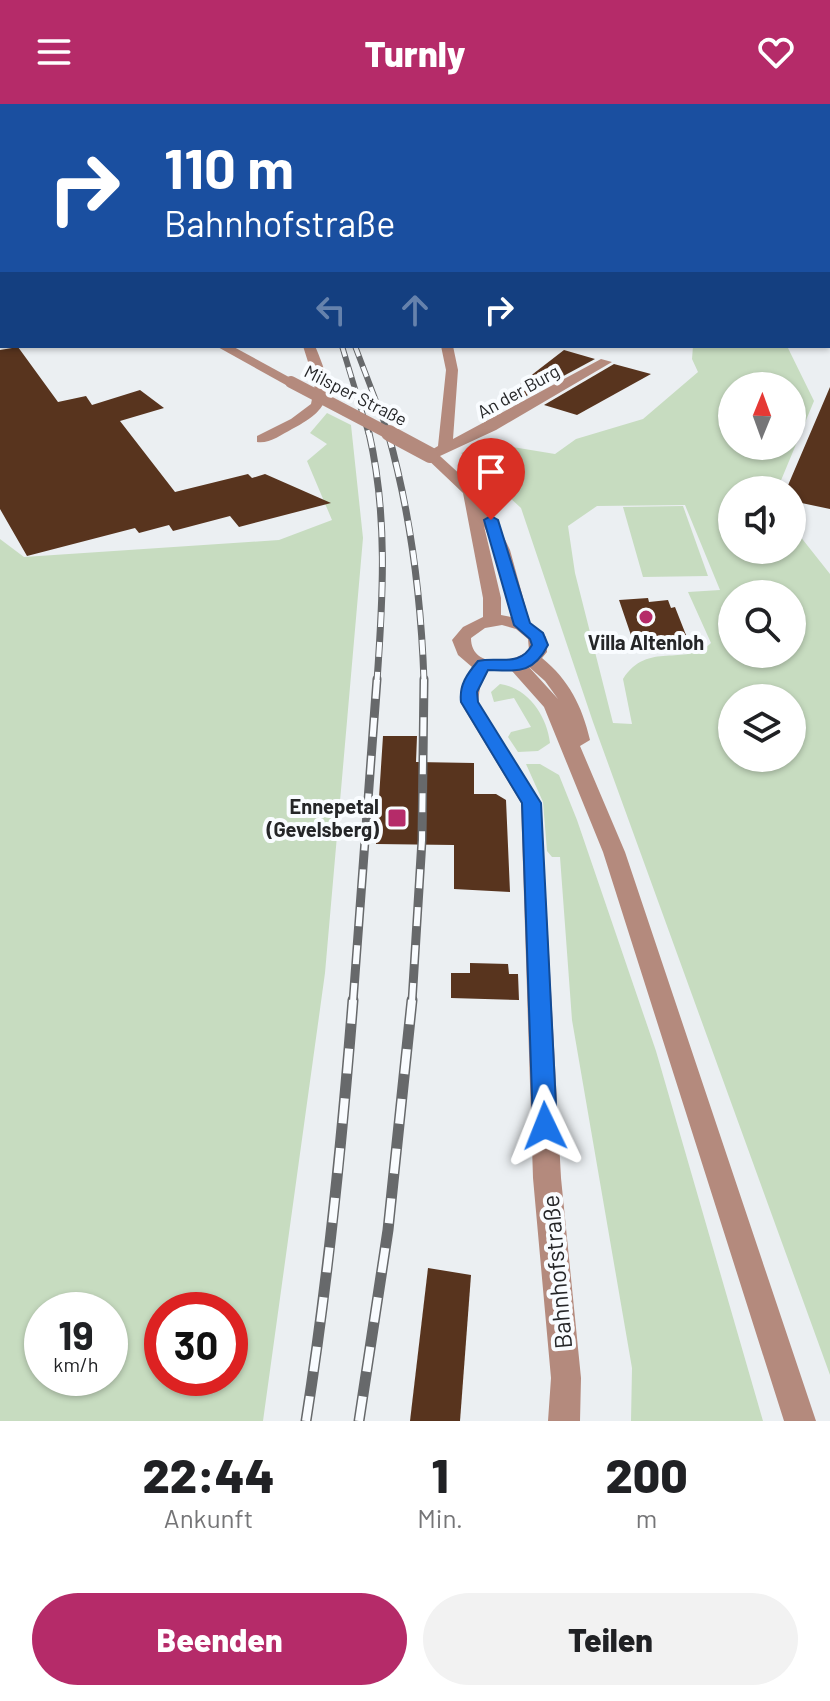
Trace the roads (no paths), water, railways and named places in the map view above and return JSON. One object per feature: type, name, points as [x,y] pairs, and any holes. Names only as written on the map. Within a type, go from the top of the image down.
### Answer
[{"type":"street","name":"Milsper Straße","points":[[226,348],[437,452]]},
{"type":"street","points":[[262,439],[305,417],[318,405],[325,391],[321,371],[310,348]]},
{"type":"street","points":[[447,348],[452,370],[437,452],[468,485],[491,520],[522,625]]},
{"type":"street","name":"An der Burg","points":[[437,452],[491,427],[606,362]]},
{"type":"street","points":[[468,485],[492,598],[492,621]]},
{"type":"street","points":[[492,621],[522,625],[537,637],[540,645],[525,662],[483,665],[466,654],[461,640],[471,627],[492,621]]},
{"type":"street","points":[[525,662],[553,705],[614,852],[800,1421]]},
{"type":"street","name":"Bahnhofstraße","points":[[483,665],[471,684],[469,702],[531,803],[547,1178],[566,1378],[564,1421]]},
{"type":"railway","points":[[343,348],[369,435]]},
{"type":"railway","points":[[356,348],[389,435]]},
{"type":"railway","points":[[369,433],[381,526],[382,588],[377,681]]},
{"type":"railway","points":[[388,433],[414,556],[424,681]]},
{"type":"railway","points":[[353,1002],[377,679]]},
{"type":"railway","points":[[412,1002],[422,840],[424,681]]},
{"type":"railway","points":[[306,1421],[334,1211],[353,1000]]},
{"type":"railway","points":[[359,1421],[388,1230],[412,1000]]},
{"type":"place","name":"Villa Altenloh","points":[[646,617]]},
{"type":"place","name":"Ennepetal (Gevelsberg)","points":[[397,818]]}]
